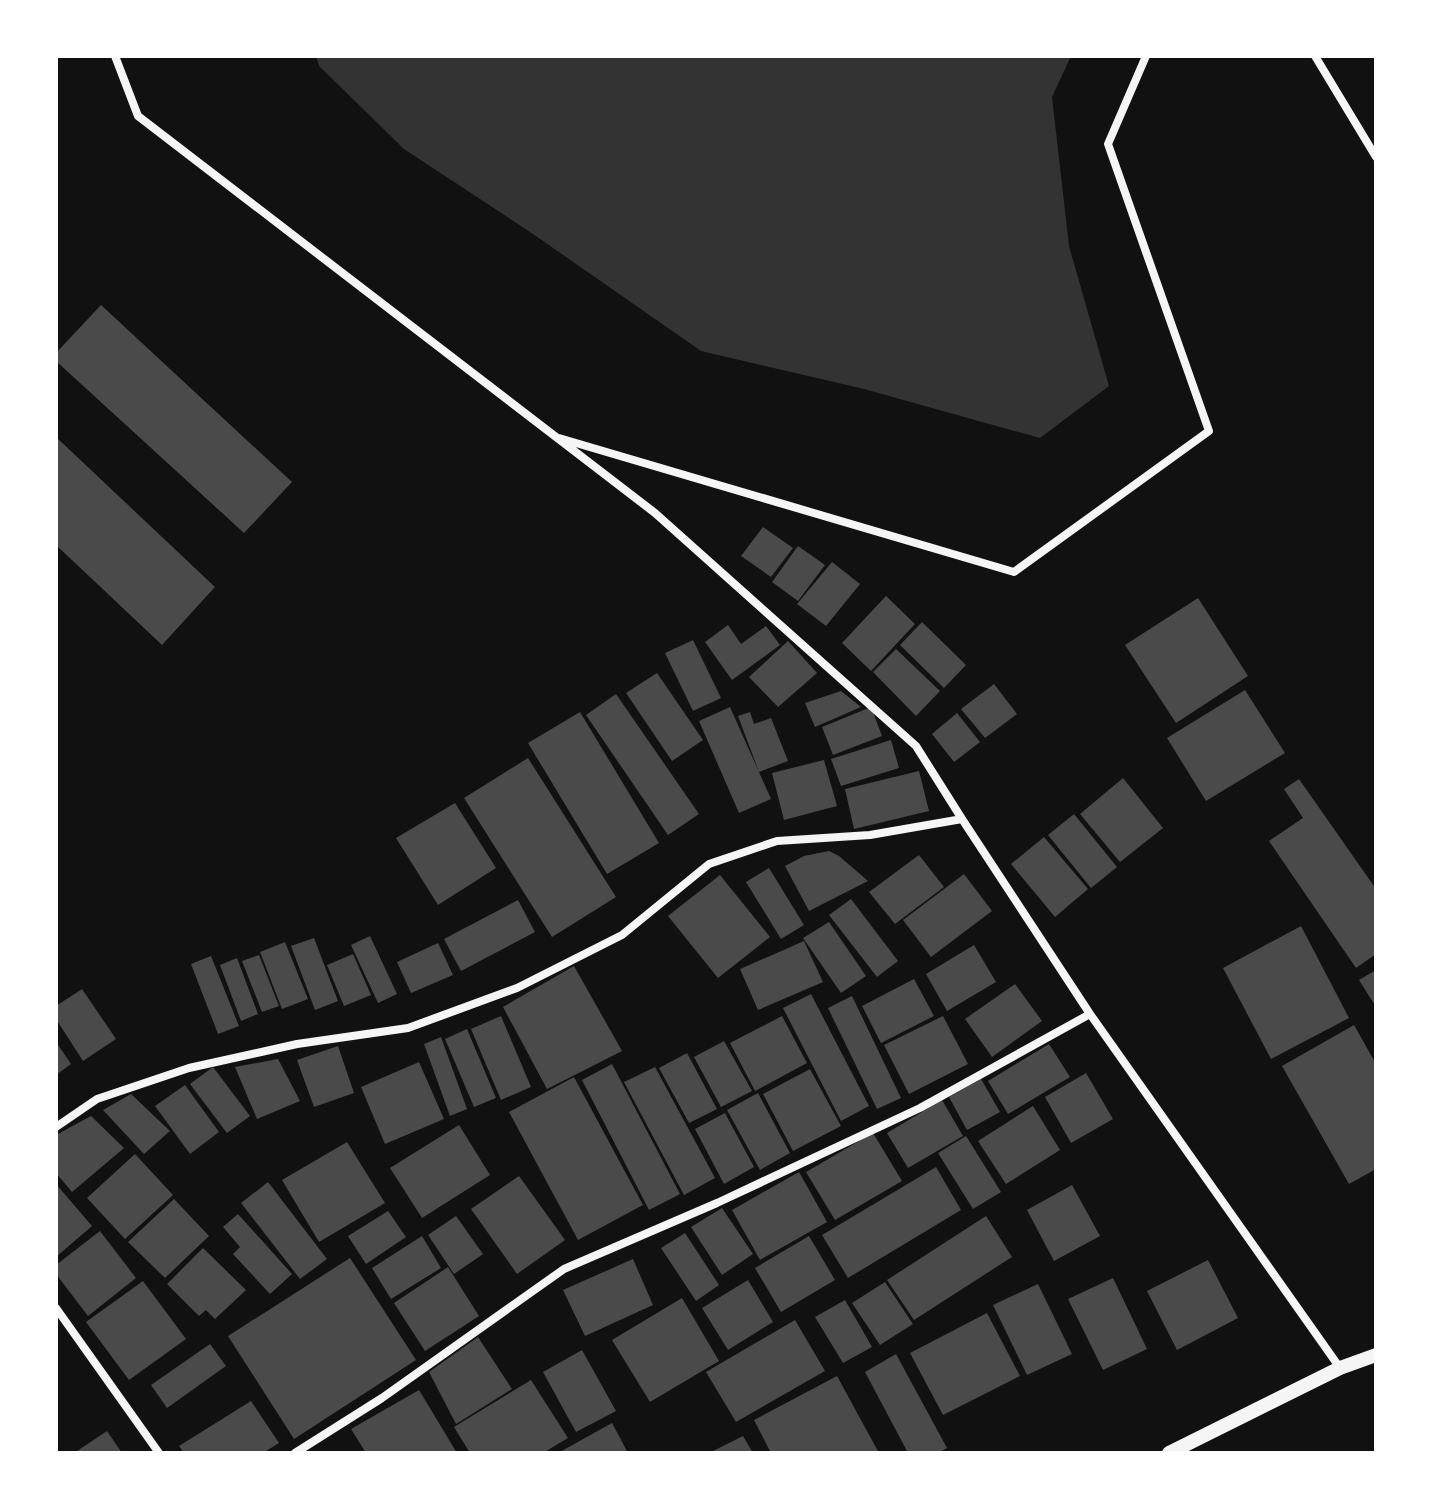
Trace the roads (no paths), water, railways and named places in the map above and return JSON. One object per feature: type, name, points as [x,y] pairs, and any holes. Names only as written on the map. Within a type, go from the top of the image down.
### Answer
[{"type":"street","points":[[115,56],[138,116],[655,513],[916,746],[1090,1014],[1340,1368]]},
{"type":"street","points":[[554,436],[1014,572],[1209,431],[1108,144],[1146,56]]},
{"type":"street","points":[[1315,56],[1376,157]]},
{"type":"street","points":[[56,1127],[97,1099],[189,1068],[297,1044],[408,1028],[517,988],[622,935],[709,864],[777,841],[870,835],[962,819]]},
{"type":"street","points":[[295,1453],[382,1398],[564,1269],[717,1203],[920,1108],[1090,1014]]},
{"type":"street","points":[[56,1308],[159,1453]]},
{"type":"street","points":[[1169,1453],[1340,1368],[1376,1355]]}]
